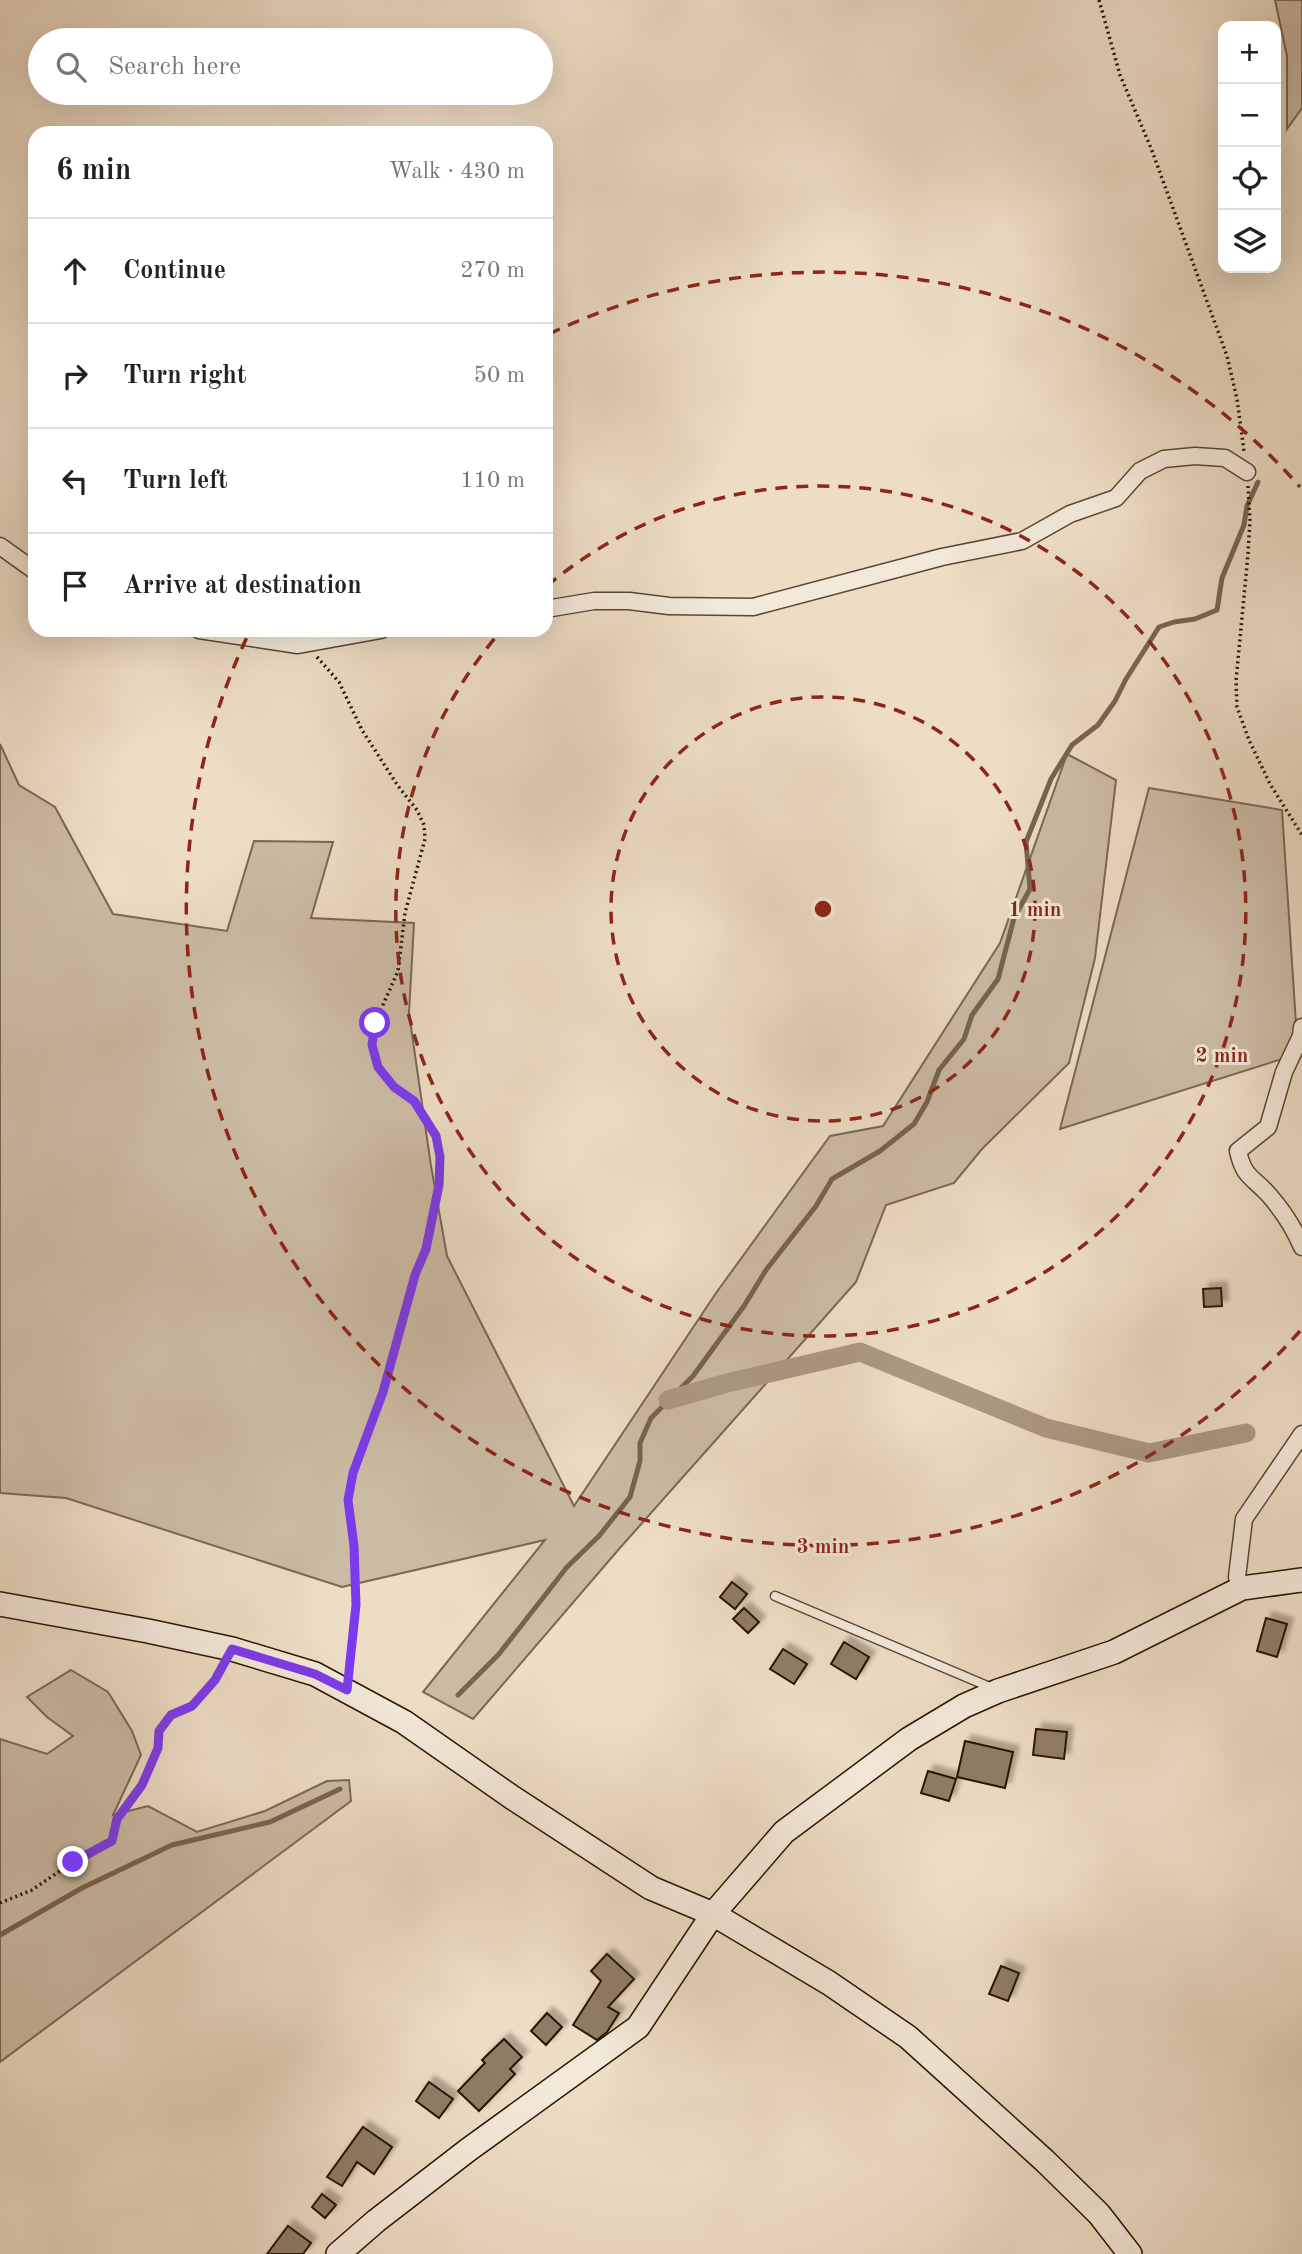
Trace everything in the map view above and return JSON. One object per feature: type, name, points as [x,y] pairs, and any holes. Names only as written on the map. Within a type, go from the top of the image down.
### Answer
[{"type":"main road","points":[[338,2254],[468,2150],[638,2027],[713,1914],[783,1832],[908,1740],[964,1706],[998,1691],[1114,1651],[1242,1588],[1302,1580]]},
{"type":"main road","points":[[0,1604],[232,1649],[315,1674],[404,1722],[513,1798],[651,1888],[713,1914],[829,1983],[908,2037],[1045,2161],[1099,2214],[1130,2254]]},
{"type":"street","points":[[553,608],[594,601],[629,601],[669,606],[753,607],[942,557],[1022,541],[1070,514],[1116,498],[1140,471],[1164,459],[1195,456],[1225,458],[1247,472]]},
{"type":"street","points":[[0,546],[28,566]]},
{"type":"street","points":[[245,637],[298,645],[342,637]]},
{"type":"street","points":[[1302,1027],[1301,1036],[1284,1072],[1268,1127],[1238,1151],[1242,1169],[1269,1194],[1294,1228],[1302,1247]]},
{"type":"street","points":[[1242,1588],[1237,1577],[1244,1519],[1302,1434]]},
{"type":"lane","points":[[775,1596],[998,1691]]},
{"type":"path","points":[[1099,0],[1120,75],[1151,148],[1227,356],[1237,399],[1247,472],[1250,520],[1236,681],[1237,707],[1270,783],[1302,835]]},
{"type":"path","points":[[298,645],[313,653],[339,682],[362,730],[417,810],[424,825],[425,839],[405,913],[398,971],[375,1023],[372,1045],[378,1067],[394,1087],[414,1101],[436,1136],[440,1157],[439,1185],[426,1249],[415,1275],[383,1392],[353,1473],[348,1500],[354,1546],[356,1605],[347,1690]]},
{"type":"path","points":[[0,1903],[32,1890],[73,1862],[112,1841],[117,1819],[142,1785],[158,1748],[159,1731],[171,1715],[192,1706],[215,1680],[232,1649]]},
{"type":"shaded area","points":[[1275,0],[1302,0],[1302,108],[1287,129],[1287,56]]},
{"type":"shaded area","points":[[0,744],[19,785],[55,807],[113,914],[227,931],[254,841],[333,842],[311,918],[414,923],[409,1013],[447,1256],[574,1506],[716,1293],[830,1136],[883,1126],[1000,943],[1067,754],[1116,780],[1095,958],[1069,1063],[982,1149],[954,1183],[886,1205],[856,1282],[619,1549],[473,1719],[423,1692],[545,1540],[342,1587],[66,1498],[0,1493]]},
{"type":"shaded area","points":[[1149,788],[1282,810],[1298,1054],[1060,1129]]},
{"type":"shaded area","points":[[71,1670],[108,1692],[132,1731],[141,1755],[113,1815],[148,1806],[197,1832],[265,1811],[327,1781],[349,1780],[351,1801],[0,2062],[0,1739],[47,1754],[73,1736],[47,1717],[27,1697]]},
{"type":"building","points":[[1221,1288],[1222,1306],[1204,1307],[1203,1289]]},
{"type":"building","points":[[732,1582],[747,1594],[735,1609],[720,1597]]},
{"type":"building","points":[[744,1608],[759,1622],[748,1633],[733,1619]]},
{"type":"building","points":[[1266,1618],[1287,1624],[1277,1657],[1257,1651]]},
{"type":"building","points":[[844,1642],[869,1657],[856,1679],[831,1664]]},
{"type":"building","points":[[783,1649],[807,1664],[794,1684],[770,1669]]},
{"type":"building","points":[[1036,1729],[1067,1732],[1064,1759],[1033,1755]]},
{"type":"building","points":[[965,1741],[1013,1752],[1005,1788],[957,1777]]},
{"type":"building","points":[[928,1771],[956,1779],[949,1801],[921,1793]]},
{"type":"building","points":[[607,1954],[634,1979],[608,2007],[619,2013],[607,2032],[597,2040],[573,2025],[601,1981],[591,1971]]},
{"type":"building","points":[[1001,1966],[1019,1973],[1008,2001],[989,1994]]},
{"type":"building","points":[[547,2013],[562,2027],[546,2045],[531,2031]]},
{"type":"building","points":[[504,2039],[522,2057],[510,2069],[515,2074],[479,2111],[458,2091],[485,2063],[482,2060]]},
{"type":"building","points":[[429,2082],[453,2099],[439,2118],[416,2101]]},
{"type":"building","points":[[363,2127],[392,2147],[374,2174],[357,2162],[342,2186],[327,2177]]},
{"type":"building","points":[[322,2194],[336,2205],[325,2218],[312,2207]]},
{"type":"building","points":[[288,2226],[311,2243],[303,2254],[267,2254]]},
{"type":"waterway","points":[[458,1695],[499,1654],[567,1567],[599,1536],[630,1497],[640,1461],[640,1443],[651,1418],[693,1376],[744,1306],[766,1270],[816,1206],[832,1179],[880,1151],[914,1124],[927,1102],[939,1070],[964,1039],[972,1015],[998,979],[1014,918],[1030,889],[1026,842],[1051,779],[1072,745],[1098,725],[1159,627],[1195,619],[1217,610],[1222,578],[1258,482]]},
{"type":"waterway","points":[[668,1400],[727,1383],[860,1352],[1046,1428],[1149,1453],[1246,1433]]},
{"type":"waterway","points":[[0,1935],[82,1888],[172,1845],[270,1822],[340,1789]]},
{"type":"route","points":[[73,1862],[112,1841],[117,1819],[142,1785],[158,1748],[159,1731],[171,1715],[192,1706],[215,1680],[232,1649],[315,1674],[347,1690],[356,1605],[354,1546],[348,1500],[353,1473],[383,1392],[415,1275],[426,1249],[439,1185],[440,1157],[436,1136],[414,1101],[394,1087],[378,1067],[372,1045],[375,1023]]}]
